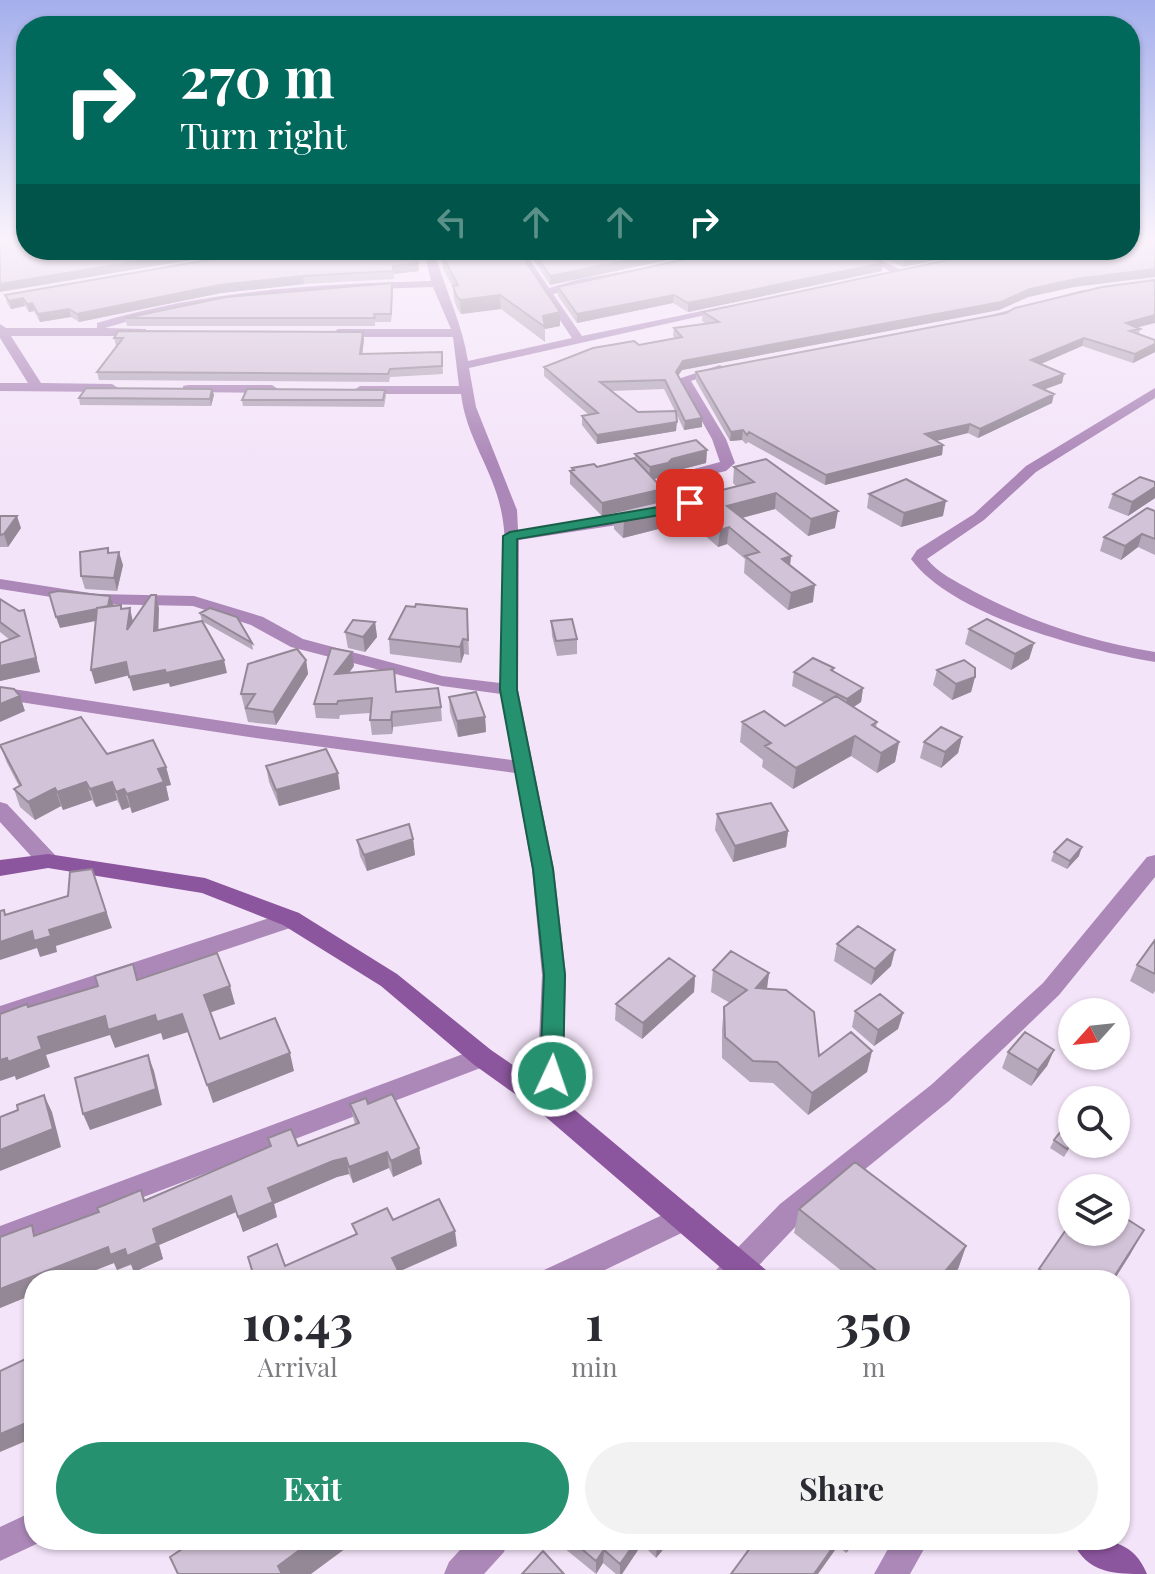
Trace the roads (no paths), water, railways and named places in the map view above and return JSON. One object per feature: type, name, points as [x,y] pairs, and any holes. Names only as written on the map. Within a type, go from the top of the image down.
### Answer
[{"type":"street","points":[[86,331],[136,314]]},
{"type":"street","points":[[450,314],[458,333],[476,431],[509,510],[509,690],[543,869],[554,975],[549,1104]]},
{"type":"street","points":[[561,314],[579,340]]},
{"type":"street","points":[[465,365],[700,314]]},
{"type":"street","points":[[961,323],[1006,314]]},
{"type":"street","points":[[1,330],[148,332]]},
{"type":"street","points":[[1,330],[37,388]]},
{"type":"street","points":[[319,333],[458,333]]},
{"type":"street","points":[[510,536],[666,510],[690,503],[674,482],[677,478],[721,468],[728,463],[719,439],[684,379],[730,367]]},
{"type":"street","points":[[0,387],[124,388]]},
{"type":"street","points":[[168,389],[293,390]]},
{"type":"street","points":[[341,390],[468,390]]},
{"type":"street","points":[[1155,392],[1031,469],[979,517],[923,553],[919,559],[922,567],[950,586],[1045,631],[1118,651],[1155,657]]},
{"type":"street","points":[[0,584],[96,599],[194,601],[257,621],[297,643],[371,664],[442,681],[509,690]]},
{"type":"street","points":[[0,693],[249,731],[432,753],[525,768]]},
{"type":"street","points":[[0,809],[48,861]]},
{"type":"street","points":[[0,868],[48,861],[205,886],[291,919],[389,980],[482,1057],[549,1104],[684,1218],[734,1270]]},
{"type":"street","points":[[745,1270],[790,1213],[940,1093],[1051,989],[1155,862]]},
{"type":"street","points":[[0,1016],[291,919]]},
{"type":"street","points":[[0,1239],[482,1057]]},
{"type":"street","points":[[575,1270],[684,1218]]},
{"type":"street","points":[[0,1544],[24,1533]]},
{"type":"street","points":[[461,1574],[483,1550]]},
{"type":"street","points":[[891,1574],[906,1550]]},
{"type":"street","points":[[1101,1550],[1130,1574]]}]
